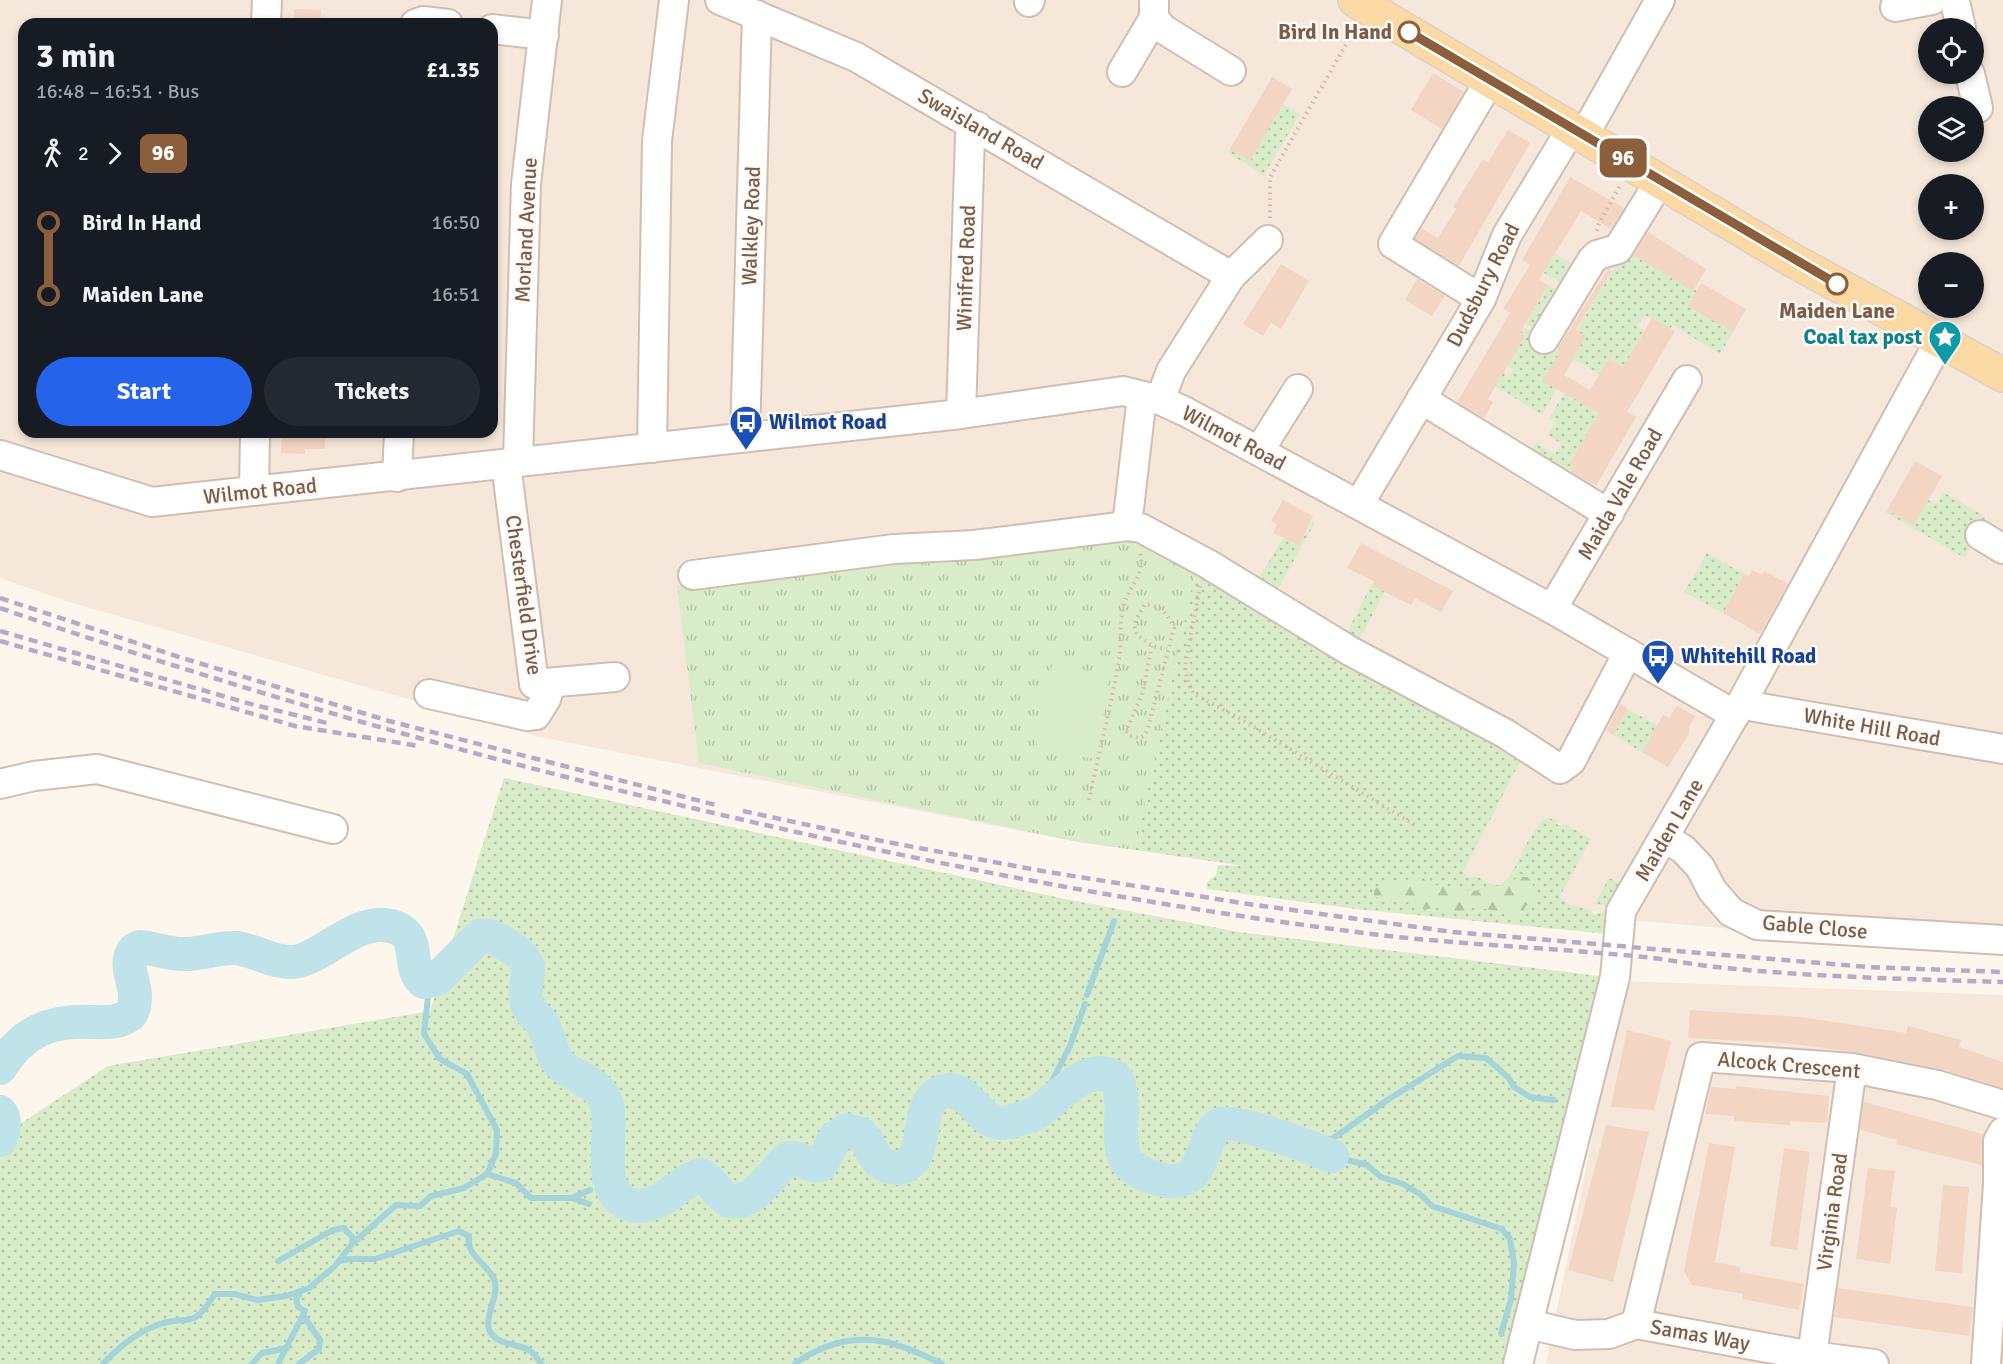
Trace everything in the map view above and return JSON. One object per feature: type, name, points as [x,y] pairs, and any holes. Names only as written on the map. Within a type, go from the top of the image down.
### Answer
[{"type":"main road","points":[[1361,3],[1792,260],[2003,375]]},
{"type":"street","points":[[266,18],[267,0]]},
{"type":"street","name":"Morland Avenue","points":[[512,463],[526,184],[548,0]]},
{"type":"street","points":[[652,448],[657,141],[674,0]]},
{"type":"street","name":"Swaisland Road","points":[[720,0],[856,57],[1231,276]]},
{"type":"street","name":"Dudsbury Road","points":[[1359,504],[1481,299],[1507,235],[1578,132],[1660,0]]},
{"type":"street","points":[[1152,5],[1163,29],[1231,71]]},
{"type":"street","points":[[1122,72],[1152,5]]},
{"type":"street","points":[[1895,7],[1954,6]]},
{"type":"street","name":"Walkley Road","points":[[745,436],[757,15]]},
{"type":"street","points":[[498,30],[544,35]]},
{"type":"street","points":[[1481,299],[1393,244],[1490,80]]},
{"type":"street","name":"Winifred Road","points":[[961,414],[970,136],[977,126]]},
{"type":"street","points":[[1544,339],[1597,255],[1616,251],[1621,246],[1660,181]]},
{"type":"street","points":[[1134,527],[1151,398],[1172,371],[1231,276],[1268,240]]},
{"type":"street","name":"Maiden Lane","points":[[1518,1364],[1615,977],[1621,911],[1739,708],[1940,340]]},
{"type":"street","name":"Maida Vale Road","points":[[1552,609],[1687,380]]},
{"type":"street","points":[[1259,451],[1298,388]]},
{"type":"street","name":"Wilmot Road","points":[[0,455],[152,502],[961,414],[1123,391],[1151,398],[1259,451],[1552,609],[1628,653],[1739,708]]},
{"type":"street","points":[[1421,399],[1609,514]]},
{"type":"street","points":[[254,492],[255,438]]},
{"type":"street","points":[[397,477],[399,438]]},
{"type":"street","name":"Chesterfield Drive","points":[[512,463],[534,684],[615,677]]},
{"type":"street","points":[[693,574],[894,549],[974,545],[1134,527],[1208,564],[1350,651],[1496,729],[1560,769],[1571,761],[1628,653]]},
{"type":"street","points":[[429,694],[527,716],[536,715],[546,699],[550,682]]},
{"type":"street","name":"White Hill Road","points":[[1739,708],[1766,709],[2003,749]]},
{"type":"street","points":[[0,784],[34,776],[97,769],[333,829]]},
{"type":"street","name":"Gable Close","points":[[1664,838],[1683,849],[1700,867],[1712,890],[1731,912],[1757,925],[2003,940]]},
{"type":"street","name":"Alcock Crescent","points":[[1636,1324],[1701,1057],[1852,1068],[1937,1085],[2003,1106]]},
{"type":"street","name":"Virginia Road","points":[[1812,1356],[1852,1068]]},
{"type":"street","points":[[1986,1364],[1998,1184],[1998,1141],[2003,1132]]},
{"type":"street","name":"Samas Way","points":[[1528,1324],[1587,1335],[1610,1334],[1636,1324],[1812,1356],[1874,1364]]},
{"type":"path","points":[[1268,240],[1270,177],[1361,3]]},
{"type":"path","points":[[1597,255],[1594,244],[1599,223],[1618,188]]},
{"type":"path","points":[[1089,800],[1119,657],[1119,630],[1125,602],[1137,580],[1142,564],[1134,527]]},
{"type":"path","points":[[1208,564],[1201,581],[1185,666],[1188,684],[1194,693],[1415,825]]},
{"type":"path","points":[[1152,646],[1142,695],[1126,731],[1130,736],[1139,738],[1144,736],[1148,728],[1174,628],[1168,615],[1156,605],[1145,604],[1134,624],[1137,635],[1152,646],[1167,649]]},
{"type":"shaded area","points":[[0,0],[2003,0],[2003,951],[1638,921],[1599,912],[1078,842],[540,737],[69,602],[0,578]]},
{"type":"shaded area","points":[[1624,981],[2003,995],[2003,1364],[1546,1364]]},
{"type":"green space","points":[[1283,104],[1300,114],[1264,175],[1228,153],[1230,149],[1250,161]]},
{"type":"green space","points":[[1637,231],[1630,253],[1697,291],[1733,332],[1720,354],[1673,325],[1670,329],[1644,315],[1637,326],[1644,330],[1624,367],[1609,358],[1602,369],[1639,392],[1637,396],[1573,359],[1542,415],[1495,386],[1503,373],[1509,377],[1513,370],[1507,366],[1525,336],[1519,331],[1522,326],[1563,353]]},
{"type":"green space","points":[[1555,254],[1577,267],[1566,286],[1544,273]]},
{"type":"green space","points":[[1548,285],[1562,294],[1539,333],[1526,323]]},
{"type":"green space","points":[[1564,393],[1610,402],[1566,481],[1529,454],[1537,442],[1541,441],[1539,445],[1555,454],[1562,444],[1548,435],[1555,422],[1549,419]]},
{"type":"green space","points":[[1943,492],[1986,517],[1965,558],[1885,512],[1887,510],[1914,525],[1928,500],[1936,504]]},
{"type":"green space","points":[[1312,521],[1315,523],[1276,592],[1257,582],[1283,538],[1299,546]]},
{"type":"green space","points":[[1145,539],[1196,567],[1135,850],[1078,842],[699,763],[677,586]]},
{"type":"green space","points":[[1707,553],[1744,574],[1741,580],[1751,595],[1737,587],[1733,593],[1738,596],[1723,613],[1684,592]]},
{"type":"green space","points":[[1196,567],[1523,756],[1463,872],[1468,877],[1477,877],[1498,885],[1511,874],[1539,824],[1546,818],[1557,820],[1556,824],[1562,826],[1563,823],[1591,839],[1560,896],[1568,904],[1591,910],[1594,914],[1608,911],[1607,934],[1356,909],[1207,889],[1206,883],[1216,875],[1218,865],[1244,866],[1135,850]]},
{"type":"green space","points":[[1375,578],[1389,584],[1359,640],[1346,634]]},
{"type":"green space","points":[[1052,664],[1110,675],[1094,759],[1036,747]]},
{"type":"green space","points":[[1628,709],[1663,729],[1649,739],[1642,752],[1613,735]]},
{"type":"green space","points":[[504,778],[1065,899],[1239,932],[1599,976],[1502,1364],[0,1364],[0,1137],[108,1066],[430,1011]]},
{"type":"green space","points":[[1519,877],[1528,877],[1535,893],[1535,900],[1525,907],[1521,919],[1474,906],[1464,912],[1451,912],[1440,908],[1424,909],[1402,900],[1386,902],[1374,896],[1374,889],[1410,879],[1423,878],[1431,886],[1443,885],[1471,891],[1492,888]]},
{"type":"green space","points":[[1609,878],[1621,884],[1610,906],[1595,904]]},
{"type":"building","points":[[294,9],[321,10],[320,18],[294,18]]},
{"type":"building","name":"Bird In Hand","points":[[1433,73],[1464,92],[1442,129],[1411,110]]},
{"type":"building","points":[[1272,77],[1292,89],[1250,161],[1230,149]]},
{"type":"building","points":[[1508,130],[1530,143],[1459,266],[1415,239],[1421,228],[1438,238],[1456,209],[1453,207],[1483,159],[1488,162]]},
{"type":"building","points":[[1570,177],[1624,208],[1611,229],[1581,211],[1539,280],[1548,285],[1520,332],[1525,336],[1488,399],[1493,402],[1484,418],[1457,402],[1510,313],[1503,309],[1530,265],[1522,260]]},
{"type":"building","points":[[1648,232],[1706,269],[1693,291],[1633,255]]},
{"type":"building","points":[[1281,264],[1309,281],[1281,329],[1271,323],[1263,336],[1243,324]]},
{"type":"building","points":[[1608,269],[1612,271],[1576,330],[1586,336],[1564,375],[1590,390],[1609,358],[1623,367],[1652,318],[1675,331],[1627,412],[1636,417],[1596,486],[1571,472],[1574,466],[1570,463],[1599,413],[1542,381],[1560,352],[1557,349]]},
{"type":"building","points":[[1417,279],[1445,296],[1432,316],[1405,300]]},
{"type":"building","points":[[1701,283],[1746,309],[1733,332],[1688,306]]},
{"type":"building","points":[[282,438],[325,438],[325,449],[305,449],[305,454],[281,453]]},
{"type":"building","points":[[1915,461],[1942,476],[1914,525],[1887,510]]},
{"type":"building","points":[[1283,500],[1313,516],[1299,546],[1273,533],[1277,524],[1271,521]]},
{"type":"building","points":[[1361,543],[1453,591],[1441,612],[1415,598],[1411,605],[1373,586],[1375,582],[1347,568]]},
{"type":"building","points":[[1752,570],[1762,575],[1764,571],[1788,584],[1760,634],[1723,613],[1744,574],[1749,577]]},
{"type":"building","points":[[1620,704],[1628,709],[1613,735],[1606,731]]},
{"type":"building","points":[[1677,706],[1695,716],[1689,727],[1689,734],[1668,767],[1642,752],[1663,715],[1669,718]]},
{"type":"building","points":[[1690,1010],[1801,1017],[1906,1033],[1908,1026],[1961,1040],[1959,1047],[2003,1062],[2003,1088],[1940,1069],[1855,1052],[1784,1043],[1688,1038]]},
{"type":"building","points":[[1627,1030],[1671,1041],[1654,1110],[1611,1107]]},
{"type":"building","points":[[1736,1086],[1829,1096],[1827,1123],[1790,1121],[1790,1125],[1734,1121],[1734,1116],[1705,1114],[1711,1087],[1736,1089]]},
{"type":"building","points":[[1864,1102],[1983,1134],[1982,1165],[1896,1144],[1897,1140],[1860,1130]]},
{"type":"building","points":[[1606,1125],[1649,1132],[1613,1282],[1568,1270]]},
{"type":"building","points":[[1709,1143],[1735,1147],[1715,1262],[1740,1267],[1740,1272],[1804,1284],[1799,1310],[1742,1299],[1743,1294],[1692,1285],[1684,1271]]},
{"type":"building","points":[[1784,1148],[1810,1152],[1797,1250],[1770,1246]]},
{"type":"building","points":[[1868,1168],[1895,1171],[1890,1207],[1897,1208],[1890,1264],[1856,1259]]},
{"type":"building","points":[[1943,1185],[1969,1187],[1962,1273],[1935,1271]]},
{"type":"building","points":[[1838,1288],[1973,1307],[1969,1336],[1834,1317]]},
{"type":"waterway","points":[[1087,995],[1114,921]]},
{"type":"waterway","points":[[0,1068],[18,1045],[38,1031],[50,1026],[62,1023],[117,1021],[131,1014],[135,996],[129,964],[134,950],[140,947],[179,954],[236,948],[275,960],[291,962],[310,957],[361,929],[374,925],[387,925],[407,935],[416,970],[424,982],[437,979],[480,936],[496,939],[525,960],[528,968],[526,1000],[530,1010],[545,1028],[554,1056],[567,1070],[592,1084],[606,1102],[609,1128],[608,1173],[617,1197],[628,1204],[639,1206],[659,1201],[701,1175],[725,1198],[734,1201],[742,1200],[760,1189],[788,1158],[812,1165],[821,1165],[835,1138],[847,1130],[861,1134],[881,1163],[898,1168],[909,1163],[916,1155],[928,1106],[934,1097],[944,1091],[952,1090],[960,1093],[985,1117],[1003,1123],[1038,1112],[1070,1086],[1093,1074],[1105,1074],[1117,1079],[1121,1098],[1121,1137],[1124,1156],[1130,1165],[1144,1174],[1166,1181],[1182,1180],[1193,1173],[1200,1163],[1214,1129],[1222,1124],[1259,1130],[1332,1156]]},
{"type":"waterway","points":[[103,1364],[142,1332],[168,1322],[194,1318],[200,1314],[215,1294],[234,1294],[257,1300],[286,1296],[309,1288],[335,1266],[352,1244],[396,1205],[420,1206],[431,1196],[464,1188],[487,1174],[496,1154],[497,1130],[467,1074],[440,1059],[424,1034],[428,996]]},
{"type":"waterway","points":[[1043,1108],[1045,1095],[1070,1046],[1085,1004]]},
{"type":"waterway","points":[[1311,1148],[1322,1146],[1389,1099],[1458,1056],[1486,1058],[1508,1077],[1514,1087],[1530,1097],[1554,1100]]},
{"type":"waterway","points":[[0,1112],[4,1122],[0,1140]]},
{"type":"waterway","points":[[1332,1156],[1367,1165],[1381,1177],[1403,1184],[1420,1194],[1432,1206],[1502,1229],[1510,1239],[1514,1263],[1511,1299],[1501,1334]]},
{"type":"waterway","points":[[487,1174],[516,1183],[531,1198],[572,1198],[589,1204]]},
{"type":"waterway","points":[[574,1197],[590,1190]]},
{"type":"waterway","points":[[278,1261],[333,1230],[344,1228],[353,1238],[352,1244]]},
{"type":"waterway","points":[[339,1261],[375,1259],[459,1231],[469,1236],[473,1254],[494,1279],[495,1293],[488,1321],[491,1333],[499,1340],[529,1350],[542,1364]]},
{"type":"waterway","points":[[299,1295],[296,1298],[298,1307],[305,1311],[303,1315],[320,1340],[319,1349],[299,1364]]},
{"type":"waterway","points":[[278,1364],[303,1315]]},
{"type":"waterway","points":[[795,1364],[823,1348],[855,1340],[898,1345],[942,1364]]},
{"type":"waterway","points":[[252,1364],[262,1353],[287,1348]]},
{"type":"railway","points":[[0,598],[179,657],[389,721],[720,806]]},
{"type":"railway","points":[[0,608],[181,668],[454,748],[812,836],[976,870],[1140,900],[1388,936],[1644,957],[1716,967],[1787,973],[2003,982]]},
{"type":"railway","points":[[0,631],[247,703],[331,724]]},
{"type":"railway","points":[[0,641],[295,726],[419,746]]},
{"type":"railway","points":[[743,811],[882,841],[1042,871],[1248,904],[1453,932],[1867,967],[2003,972]]},
{"type":"bus line","name":"96","points":[[1409,32],[1792,260],[1837,284]]},
{"type":"place","name":"Bird In Hand","points":[[1409,32]]},
{"type":"place","name":"Maiden Lane","points":[[1837,284]]},
{"type":"place","name":"Coal tax post","points":[[1945,366]]},
{"type":"place","name":"Wilmot Road","points":[[746,451]]},
{"type":"place","name":"Whitehill Road","points":[[1658,685]]}]
